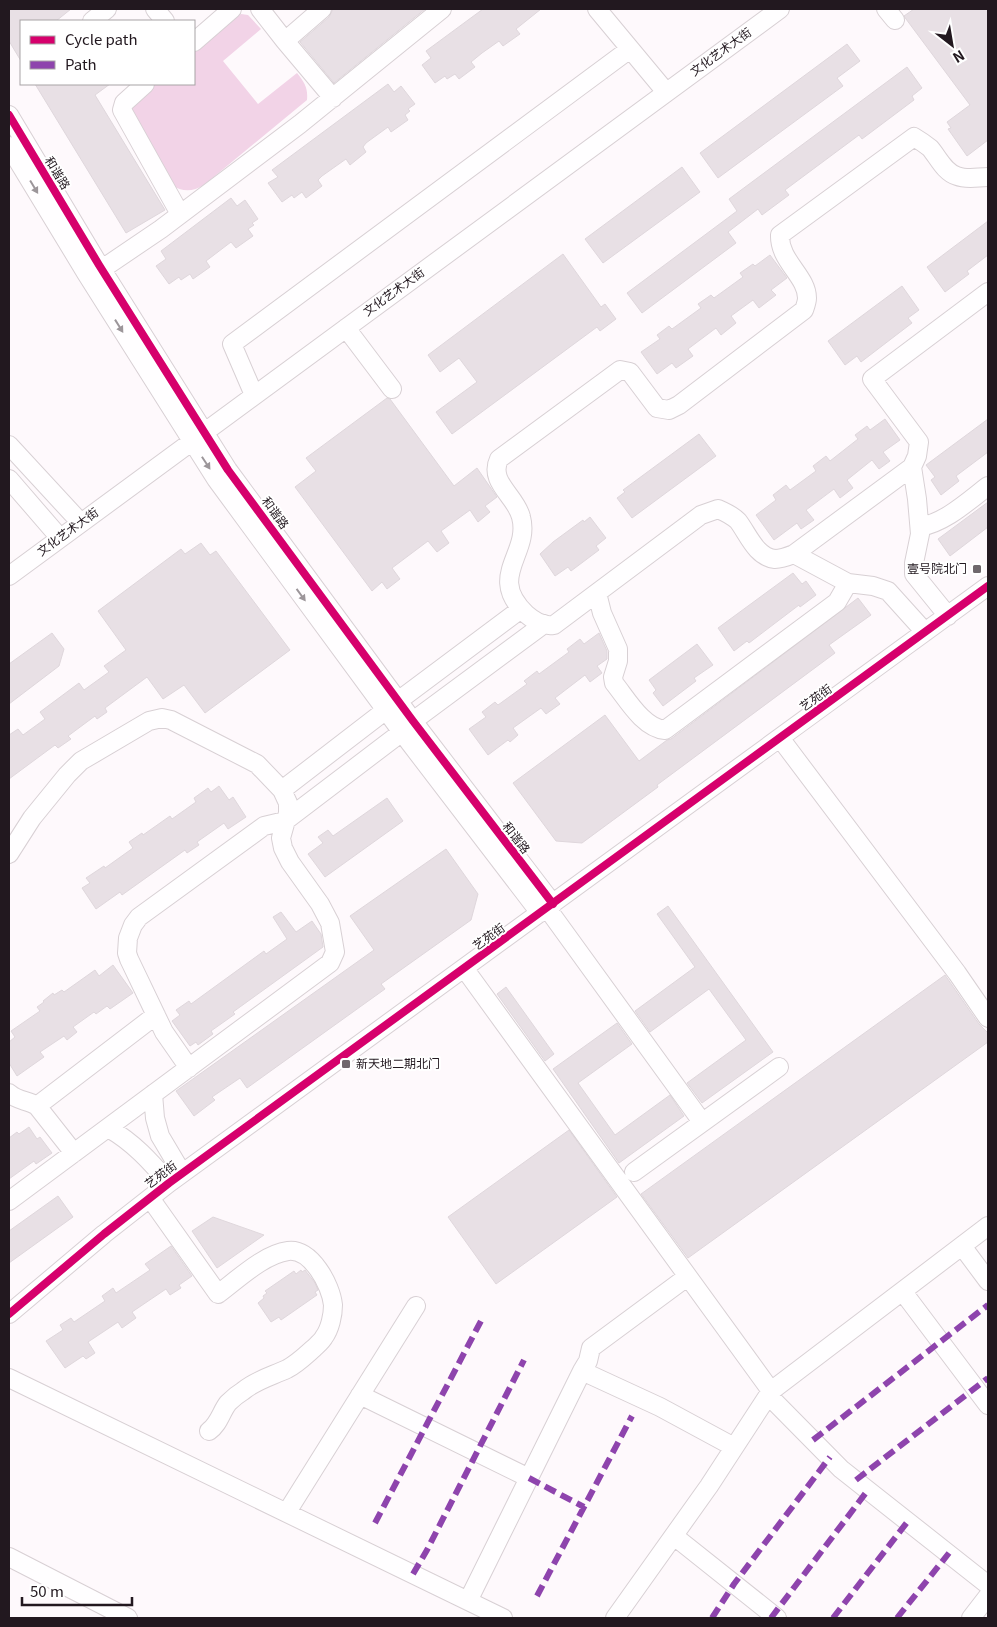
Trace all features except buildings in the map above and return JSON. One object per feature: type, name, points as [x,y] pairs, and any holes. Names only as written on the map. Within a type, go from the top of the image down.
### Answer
[{"type":"street","points":[[93,20],[107,9]]},
{"type":"street","points":[[155,9],[164,20]]},
{"type":"street","points":[[195,41],[232,9]]},
{"type":"street","points":[[260,9],[333,98]]},
{"type":"street","points":[[285,41],[322,9]]},
{"type":"street","points":[[102,269],[180,214],[300,124],[442,9]]},
{"type":"street","points":[[597,9],[666,92]]},
{"type":"street","name":"文化艺术大街","points":[[9,576],[780,9]]},
{"type":"street","points":[[254,395],[232,344],[630,49]]},
{"type":"street","points":[[145,85],[124,103],[122,110],[180,214]]},
{"type":"street","name":"和谐路","points":[[9,115],[102,269],[198,437]]},
{"type":"street","points":[[988,176],[969,178],[958,177],[952,174],[944,167],[929,147],[914,137],[780,235],[783,253],[805,288],[807,299],[804,310],[679,405],[668,410],[658,408],[630,372],[620,370],[499,459],[496,465],[499,481],[518,507],[523,529],[508,579],[515,600],[539,624],[554,625],[702,515],[718,509],[728,513],[737,520],[756,547],[764,554],[775,559],[794,554],[912,467],[918,456],[919,442],[872,379],[988,292]]},
{"type":"street","name":"和谐路","points":[[9,146],[198,437],[228,470],[392,705],[547,908],[702,1122]]},
{"type":"street","points":[[346,328],[392,389]]},
{"type":"street","points":[[9,445],[80,523]]},
{"type":"street","points":[[912,467],[920,527],[914,574],[948,616]]},
{"type":"street","points":[[9,479],[60,538]]},
{"type":"street","points":[[920,527],[946,518],[988,486]]},
{"type":"street","points":[[794,554],[848,583],[873,586],[888,591],[925,632]]},
{"type":"street","points":[[597,593],[602,613],[618,649],[618,661],[613,677],[614,683],[642,719],[650,726],[665,730],[837,602],[848,583]]},
{"type":"street","name":"艺苑街","points":[[9,1314],[104,1234],[176,1178],[988,586]]},
{"type":"street","points":[[282,790],[392,705],[522,609]]},
{"type":"street","points":[[189,1068],[164,1032],[127,953],[128,938],[133,925],[139,917],[264,826],[285,822],[544,624]]},
{"type":"street","points":[[9,854],[32,818],[81,761],[137,727],[154,719],[172,720],[257,764],[282,790],[288,803],[281,838],[283,848],[290,862],[328,917],[335,952],[330,963],[9,1201]]},
{"type":"street","points":[[780,738],[957,973],[988,1018]]},
{"type":"street","points":[[464,968],[770,1393],[841,1469],[988,1585]]},
{"type":"street","points":[[37,1106],[156,1015]]},
{"type":"street","points":[[634,1172],[779,1067]]},
{"type":"street","points":[[9,1093],[13,1097],[37,1106],[74,1153]]},
{"type":"street","points":[[153,1094],[155,1118],[176,1178]]},
{"type":"street","points":[[108,1128],[121,1135],[176,1178]]},
{"type":"street","points":[[150,1198],[218,1294],[276,1254],[296,1251],[318,1267],[332,1298],[333,1312],[324,1338],[298,1362],[287,1369],[255,1382],[244,1390],[228,1403],[215,1427],[209,1431]]},
{"type":"street","points":[[615,1618],[674,1536],[770,1393],[988,1226]]},
{"type":"street","points":[[962,1246],[988,1281]]},
{"type":"street","points":[[468,1601],[588,1361],[591,1348],[688,1277]]},
{"type":"street","points":[[903,1292],[988,1405]]},
{"type":"street","points":[[287,1512],[416,1306]]},
{"type":"street","points":[[582,1372],[660,1407],[734,1447]]},
{"type":"street","points":[[9,1378],[503,1618]]},
{"type":"street","points":[[360,1395],[529,1478]]},
{"type":"street","points":[[674,1536],[777,1618]]},
{"type":"street","points":[[9,1556],[128,1618]]},
{"type":"street","points":[[971,1618],[988,1596]]},
{"type":"shaded area","points":[[241,14],[248,15],[261,29],[223,61],[258,104],[297,73],[305,86],[307,100],[204,185],[188,190],[171,185],[130,112],[132,106],[152,85],[195,85],[195,50]]},
{"type":"marked path","points":[[813,1440],[988,1305]]},
{"type":"marked path","points":[[375,1523],[482,1319]]},
{"type":"marked path","points":[[413,1574],[524,1360]]},
{"type":"marked path","points":[[856,1480],[988,1378]]},
{"type":"marked path","points":[[537,1596],[632,1416]]},
{"type":"marked path","points":[[712,1618],[734,1584],[830,1457]]},
{"type":"marked path","points":[[529,1478],[584,1507]]},
{"type":"marked path","points":[[771,1618],[868,1490]]},
{"type":"marked path","points":[[833,1618],[908,1521]]},
{"type":"marked path","points":[[897,1618],[949,1553]]},
{"type":"cycle path","points":[[9,115],[99,265],[228,470],[413,721],[553,904]]},
{"type":"cycle path","points":[[9,1314],[104,1234],[169,1183],[988,586]]},
{"type":"place","name":"壹号院北门","points":[[977,569]]},
{"type":"place","name":"新天地二期北门","points":[[346,1064]]}]
